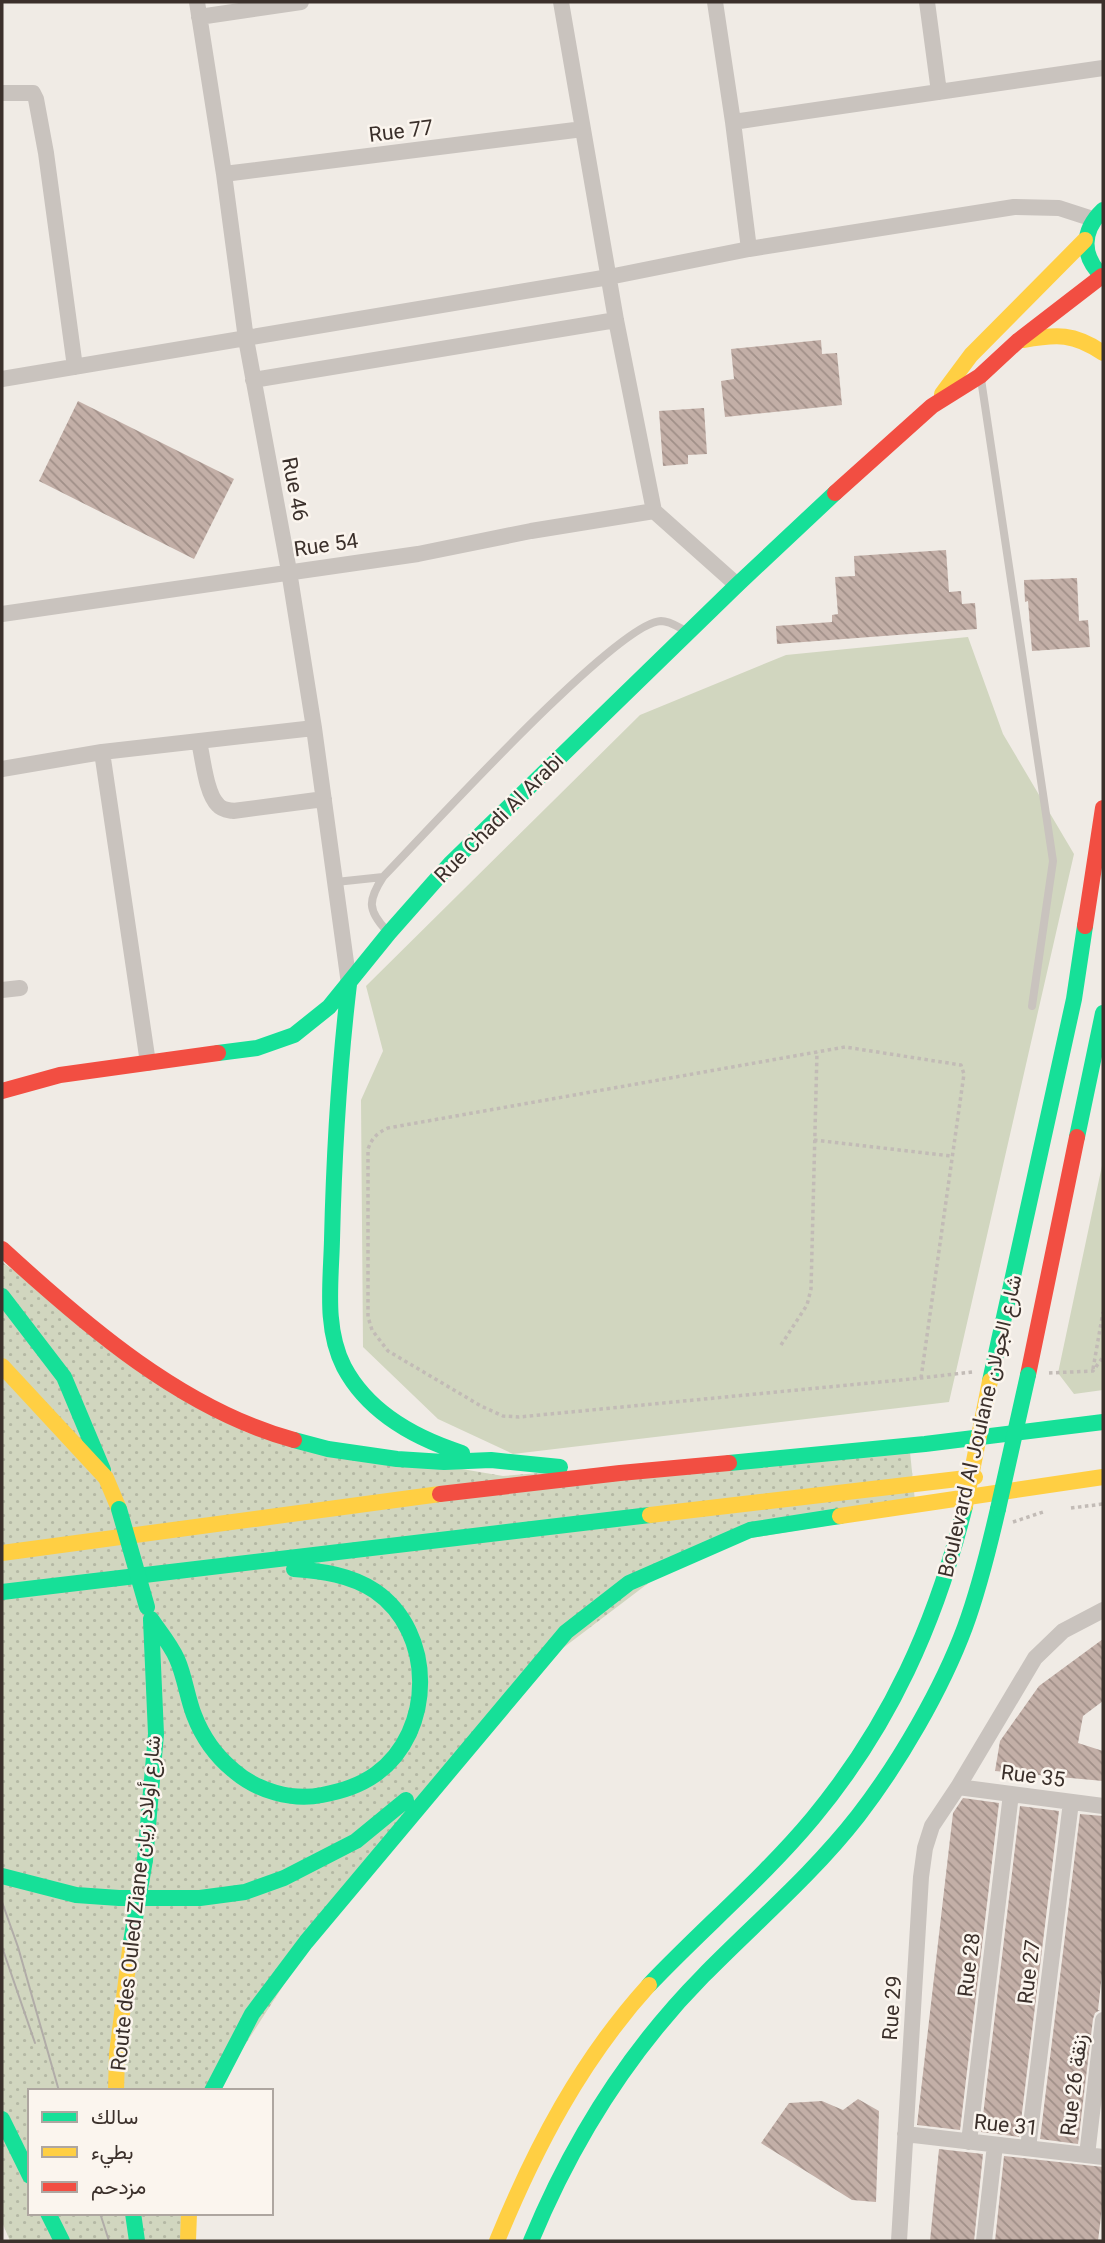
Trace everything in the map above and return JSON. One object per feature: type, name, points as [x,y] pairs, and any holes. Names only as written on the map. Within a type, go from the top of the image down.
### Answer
[{"type":"main road","points":[[1102,276],[1089,260],[1085,240],[1089,226],[1099,214],[1103,190]]},
{"type":"main road","name":"Rue Chadi Al Arabi","points":[[932,406],[971,355],[1085,240]]},
{"type":"main road","name":"Rue Chadi Al Arabi","points":[[2,1091],[60,1075],[257,1048],[294,1035],[311,1023],[329,1007],[450,864],[737,585],[932,406],[980,376],[1019,340],[1102,276]]},
{"type":"main road","points":[[1019,340],[1057,334],[1070,335],[1080,338],[1103,353]]},
{"type":"main road","name":"Boulevard Al Joulane شارع الجولان","points":[[531,2241],[565,2164],[588,2124],[628,2008],[799,1834],[833,1793],[891,1702],[926,1630],[947,1576],[965,1506],[1074,999],[1103,808]]},
{"type":"main road","points":[[349,984],[339,1072],[332,1220],[330,1311],[338,1353],[346,1370],[359,1387],[397,1422],[435,1444],[483,1460]]},
{"type":"main road","name":"Boulevard Al Joulane شارع الجولان","points":[[497,2241],[528,2167],[569,2093],[664,2019],[704,1975],[794,1889],[857,1817],[884,1781],[932,1698],[967,1624],[998,1509],[1103,1013]]},
{"type":"main road","points":[[2,1249],[84,1322],[131,1356],[204,1401],[241,1420],[302,1442],[344,1451],[441,1462],[483,1460],[620,1473]]},
{"type":"main road","name":"Route des Ouled Ziane شارع أولاد زيان","points":[[2,1296],[64,1377],[119,1509],[149,1613],[156,1734],[145,1860],[131,1942],[117,2054],[116,2089]]},
{"type":"main road","points":[[2,1366],[106,1478]]},
{"type":"main road","points":[[2,1553],[458,1492],[620,1473],[925,1444],[1103,1422]]},
{"type":"main road","points":[[1058,1468],[1103,1463]]},
{"type":"main road","points":[[2,1592],[1017,1472]]},
{"type":"main road","points":[[213,2089],[252,2014],[306,1942],[566,1632],[629,1583],[750,1531],[1103,1477]]},
{"type":"main road","points":[[149,1613],[177,1659],[195,1718],[203,1733],[221,1759],[235,1772],[266,1789],[300,1797],[330,1795],[361,1785],[376,1775],[398,1753],[419,1707],[419,1660],[407,1626],[383,1598],[368,1587],[338,1575],[319,1570],[220,1566]]},
{"type":"main road","points":[[2,1876],[76,1895],[175,1899],[245,1892],[284,1878],[356,1841],[397,1808],[493,1717]]},
{"type":"main road","points":[[2,2119],[28,2172]]},
{"type":"main road","points":[[49,2215],[62,2241]]},
{"type":"main road","points":[[133,2215],[137,2241]]},
{"type":"main road","points":[[188,2241],[189,2215]]},
{"type":"street","points":[[198,9],[301,2]]},
{"type":"street","points":[[561,2],[616,320],[654,511],[737,585]]},
{"type":"street","points":[[715,2],[749,249]]},
{"type":"street","points":[[927,2],[939,92]]},
{"type":"street","name":"Rue 46","points":[[198,9],[246,339],[289,572],[314,728],[349,984]]},
{"type":"street","points":[[733,122],[1103,68]]},
{"type":"street","points":[[2,93],[33,93],[36,99],[46,153],[75,367]]},
{"type":"street","name":"Rue 77","points":[[224,174],[583,129]]},
{"type":"street","points":[[2,379],[609,277],[749,249],[1014,207],[1059,208],[1099,214]]},
{"type":"street","points":[[253,380],[616,320]]},
{"type":"street","name":"Rue 54","points":[[2,614],[418,554],[531,531],[654,511]]},
{"type":"street","points":[[2,769],[103,752],[314,728]]},
{"type":"street","points":[[199,742],[211,796],[223,809],[233,811],[324,799]]},
{"type":"street","points":[[103,752],[148,1063]]},
{"type":"street","points":[[2,990],[20,988]]},
{"type":"street","name":"Rue 29","points":[[900,2241],[921,1877],[925,1848],[932,1826],[1035,1658],[1063,1631],[1103,1610]]},
{"type":"street","name":"Rue 35","points":[[958,1787],[1103,1806]]},
{"type":"street","name":"Rue 28","points":[[969,2141],[1011,1794]]},
{"type":"street","name":"Rue 27","points":[[1028,2148],[1072,1802]]},
{"type":"street","name":"Rue 26 زنقة","points":[[1095,2156],[1103,2020]]},
{"type":"street","name":"Rue 31","points":[[905,2134],[1095,2156]]},
{"type":"street","points":[[984,2241],[995,2145]]},
{"type":"lane","points":[[980,376],[1053,861],[1032,1006]]},
{"type":"lane","points":[[389,933],[375,918],[371,903],[374,891],[383,877],[578,677],[642,627],[660,621],[673,623],[688,633]]},
{"type":"lane","points":[[336,882],[383,877]]},
{"type":"path","points":[[921,1378],[964,1073],[961,1065],[845,1047],[388,1128],[377,1133],[368,1149],[368,1317],[372,1330],[388,1351],[481,1406],[503,1416],[511,1417],[921,1378],[970,1373]]},
{"type":"path","points":[[781,1345],[807,1305],[811,1289],[817,1052]]},
{"type":"path","points":[[814,1140],[952,1156]]},
{"type":"path","points":[[1093,1371],[1103,1312]]},
{"type":"path","points":[[1093,1371],[1103,1357]]},
{"type":"path","points":[[1046,1373],[1093,1371]]},
{"type":"path","points":[[1062,1508],[1103,1504]]},
{"type":"path","points":[[1011,1523],[1048,1510]]},
{"type":"green space","points":[[968,637],[1003,734],[1074,854],[949,1402],[513,1454],[438,1419],[363,1347],[361,1100],[383,1051],[366,986],[640,715],[786,655]]},
{"type":"green space","points":[[1103,1161],[1103,1390],[1074,1394],[1058,1373]]},
{"type":"green space","points":[[2,1262],[245,1432],[503,1476],[909,1442],[916,1511],[696,1547],[563,1648],[307,1949],[216,2089],[28,2089],[28,2215],[183,2215],[182,2241],[10,2241],[2,2222]]},
{"type":"building","points":[[821,340],[822,354],[837,353],[842,405],[725,417],[721,381],[734,379],[731,349]]},
{"type":"building","points":[[78,401],[234,479],[194,559],[39,481]]},
{"type":"building","points":[[704,408],[707,454],[688,455],[688,464],[663,466],[659,411]]},
{"type":"building","points":[[946,550],[949,592],[961,591],[962,604],[975,603],[977,629],[777,644],[776,626],[832,622],[832,615],[838,614],[835,577],[855,576],[854,556]]},
{"type":"building","points":[[1077,578],[1079,621],[1088,620],[1090,647],[1032,651],[1024,580]]},
{"type":"building","points":[[1103,1639],[1103,1701],[1083,1716],[1078,1743],[1103,1751],[1103,1781],[995,1771],[1000,1741],[1039,1686]]},
{"type":"building","points":[[963,1798],[999,1803],[960,2130],[917,2125],[953,1813]]},
{"type":"building","points":[[1020,1806],[1059,1811],[1019,2137],[981,2132]]},
{"type":"building","points":[[1080,1814],[1103,1816],[1103,1965],[1100,2010],[1095,2013],[1093,2019],[1078,2144],[1040,2139]]},
{"type":"building","points":[[858,2099],[879,2111],[876,2202],[852,2200],[761,2143],[789,2103],[822,2101],[843,2110]]},
{"type":"building","points":[[939,2149],[983,2154],[974,2241],[930,2241]]},
{"type":"building","points":[[1004,2156],[1103,2167],[1103,2200],[1098,2241],[995,2241]]},
{"type":"tram line","points":[[2,1902],[18,1947],[58,2089]]},
{"type":"tram line","points":[[2,1947],[35,2043]]},
{"type":"tram line","points":[[101,2215],[109,2241]]},
{"type":"traffic: fast","points":[[1103,210],[1091,226],[1086,244],[1091,261],[1103,277]]},
{"type":"traffic: fast","points":[[218,1053],[257,1048],[294,1035],[329,1007],[450,864],[835,493]]},
{"type":"traffic: fast","points":[[990,1381],[1074,999],[1085,926]]},
{"type":"traffic: fast","points":[[349,984],[334,1176],[330,1288],[334,1337],[344,1367],[354,1383],[379,1410],[427,1440],[462,1453]]},
{"type":"traffic: fast","points":[[1077,1137],[1103,1013]]},
{"type":"traffic: fast","points":[[2,1296],[64,1377],[103,1470]]},
{"type":"traffic: fast","points":[[998,1509],[1028,1375]]},
{"type":"traffic: fast","points":[[729,1463],[925,1444],[1103,1422]]},
{"type":"traffic: fast","points":[[294,1440],[328,1449],[397,1459],[444,1462],[491,1460],[560,1467]]},
{"type":"traffic: fast","points":[[649,1985],[794,1840],[840,1783],[865,1746],[907,1671],[924,1632],[940,1591],[965,1506]]},
{"type":"traffic: fast","points":[[119,1509],[147,1607]]},
{"type":"traffic: fast","points":[[531,2241],[584,2134],[626,2067],[703,1976],[840,1838],[889,1773],[932,1700],[965,1627],[998,1509]]},
{"type":"traffic: fast","points":[[2,1592],[650,1515]]},
{"type":"traffic: fast","points":[[213,2089],[252,2014],[306,1942],[566,1632],[629,1583],[750,1530],[840,1516]]},
{"type":"traffic: fast","points":[[151,1619],[177,1659],[201,1730],[215,1752],[233,1770],[264,1789],[299,1797],[350,1788],[376,1774],[395,1755],[409,1733],[417,1708],[420,1682],[417,1656],[409,1631],[395,1609],[375,1591],[336,1575],[294,1569]]},
{"type":"traffic: fast","points":[[145,1860],[156,1734],[151,1620]]},
{"type":"traffic: fast","points":[[2,1876],[76,1895],[119,1898],[200,1898],[245,1892],[284,1878],[356,1841],[406,1800]]},
{"type":"traffic: fast","points":[[131,1942],[145,1860]]},
{"type":"traffic: fast","points":[[2,2119],[28,2172]]},
{"type":"traffic: fast","points":[[49,2215],[62,2241]]},
{"type":"traffic: fast","points":[[133,2215],[137,2241]]},
{"type":"traffic: slow","points":[[942,394],[971,355],[1085,240]]},
{"type":"traffic: slow","points":[[1023,340],[1065,337],[1093,346],[1103,353]]},
{"type":"traffic: slow","points":[[2,1366],[106,1478],[119,1509]]},
{"type":"traffic: slow","points":[[965,1506],[990,1381]]},
{"type":"traffic: slow","points":[[650,1515],[975,1477]]},
{"type":"traffic: slow","points":[[840,1516],[1103,1477]]},
{"type":"traffic: slow","points":[[2,1553],[440,1494]]},
{"type":"traffic: slow","points":[[116,2089],[117,2054],[131,1942]]},
{"type":"traffic: slow","points":[[497,2241],[527,2172],[562,2106],[602,2044],[649,1985]]},
{"type":"traffic: slow","points":[[188,2241],[189,2215]]},
{"type":"traffic: jam","points":[[835,493],[932,406],[980,376],[1019,340],[1102,276]]},
{"type":"traffic: jam","points":[[1085,926],[1103,808]]},
{"type":"traffic: jam","points":[[2,1091],[60,1075],[218,1053]]},
{"type":"traffic: jam","points":[[1028,1375],[1077,1137]]},
{"type":"traffic: jam","points":[[2,1249],[67,1307],[138,1362],[213,1408],[294,1440]]},
{"type":"traffic: jam","points":[[440,1494],[729,1463]]}]
